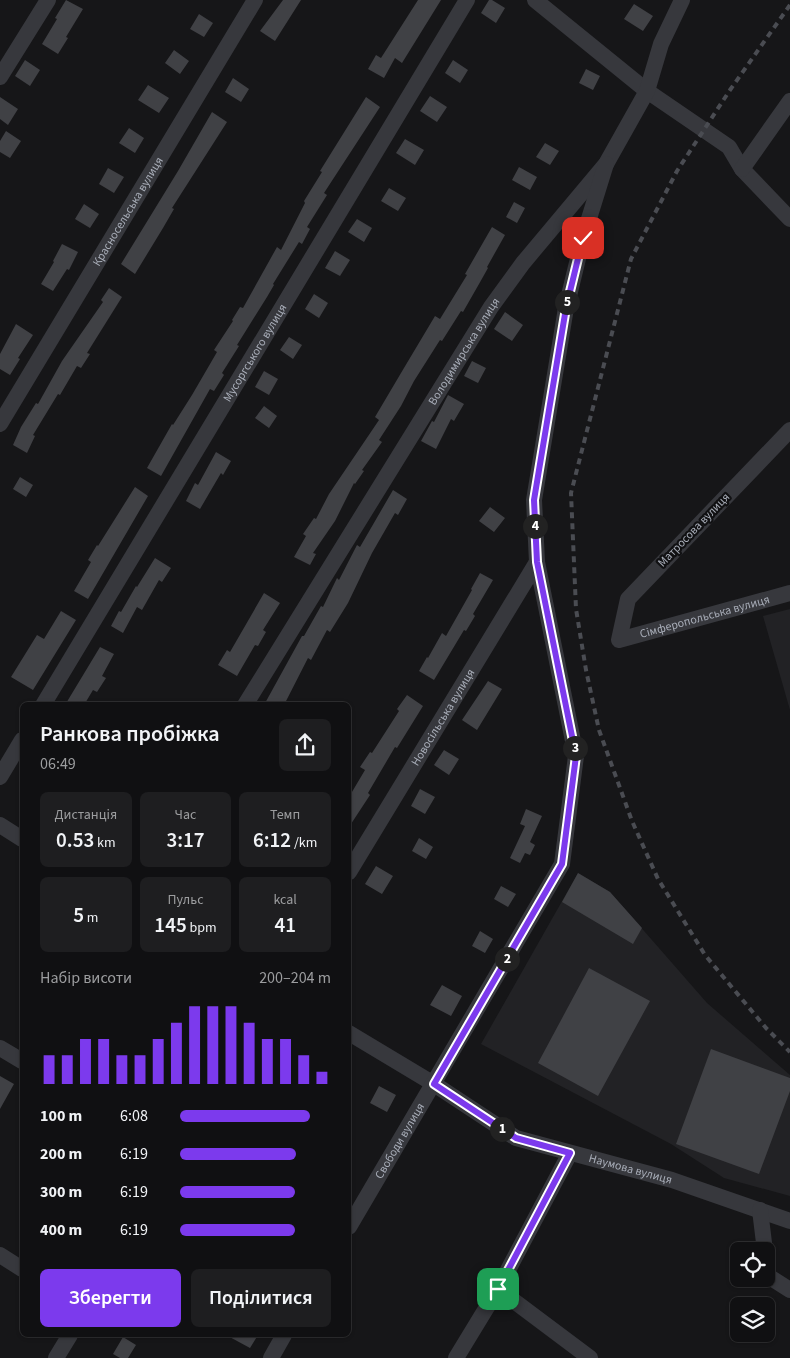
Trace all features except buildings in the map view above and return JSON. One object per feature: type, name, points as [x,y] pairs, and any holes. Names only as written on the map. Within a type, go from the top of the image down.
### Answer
[{"type":"street","points":[[0,77],[48,0]]},
{"type":"street","name":"Красносельська вулиця","points":[[0,424],[255,0]]},
{"type":"street","name":"Мусоргського вулиця","points":[[45,702],[467,0]]},
{"type":"street","points":[[535,0],[647,91],[729,147],[742,169],[790,219]]},
{"type":"street","name":"Володимирська вулиця","points":[[247,702],[491,306],[523,263],[606,164],[647,91],[661,44],[682,0]]},
{"type":"street","points":[[742,169],[790,102]]},
{"type":"street","name":"Свободи вулиця","points":[[351,1224],[562,864],[576,756],[537,562],[534,500],[564,318],[583,238],[606,164]]},
{"type":"street","name":"Матросова вулиця","points":[[619,640],[628,599],[790,430]]},
{"type":"street","name":"Новосільська вулиця","points":[[351,869],[537,562]]},
{"type":"street","name":"Сімферопольська вулиця","points":[[619,640],[790,593]]},
{"type":"street","points":[[0,777],[20,743]]},
{"type":"street","points":[[0,825],[20,838]]},
{"type":"street","name":"Наумова вулиця","points":[[351,1034],[434,1084],[516,1138],[672,1180],[790,1221]]},
{"type":"street","points":[[0,1048],[20,1060]]},
{"type":"street","points":[[456,1358],[498,1289],[570,1153]]},
{"type":"street","points":[[760,1210],[764,1242]]},
{"type":"street","points":[[0,1255],[20,1268]]},
{"type":"street","points":[[775,1280],[790,1290]]},
{"type":"street","points":[[498,1289],[590,1358]]},
{"type":"street","points":[[56,1358],[69,1337]]},
{"type":"street","points":[[271,1358],[283,1337]]},
{"type":"shaded area","points":[[790,609],[790,710],[763,616]]},
{"type":"shaded area","points":[[578,873],[610,892],[707,1003],[790,1075],[790,1196],[724,1178],[671,1144],[481,1044]]},
{"type":"railway","points":[[790,5],[730,90],[677,171],[631,259],[571,493],[576,609],[586,670],[599,730],[632,821],[658,879],[705,955],[766,1028],[790,1052]]},
{"type":"route","points":[[498,1289],[570,1153],[516,1138],[434,1084],[562,864],[576,756],[537,562],[534,500],[566,308],[583,238]]}]
